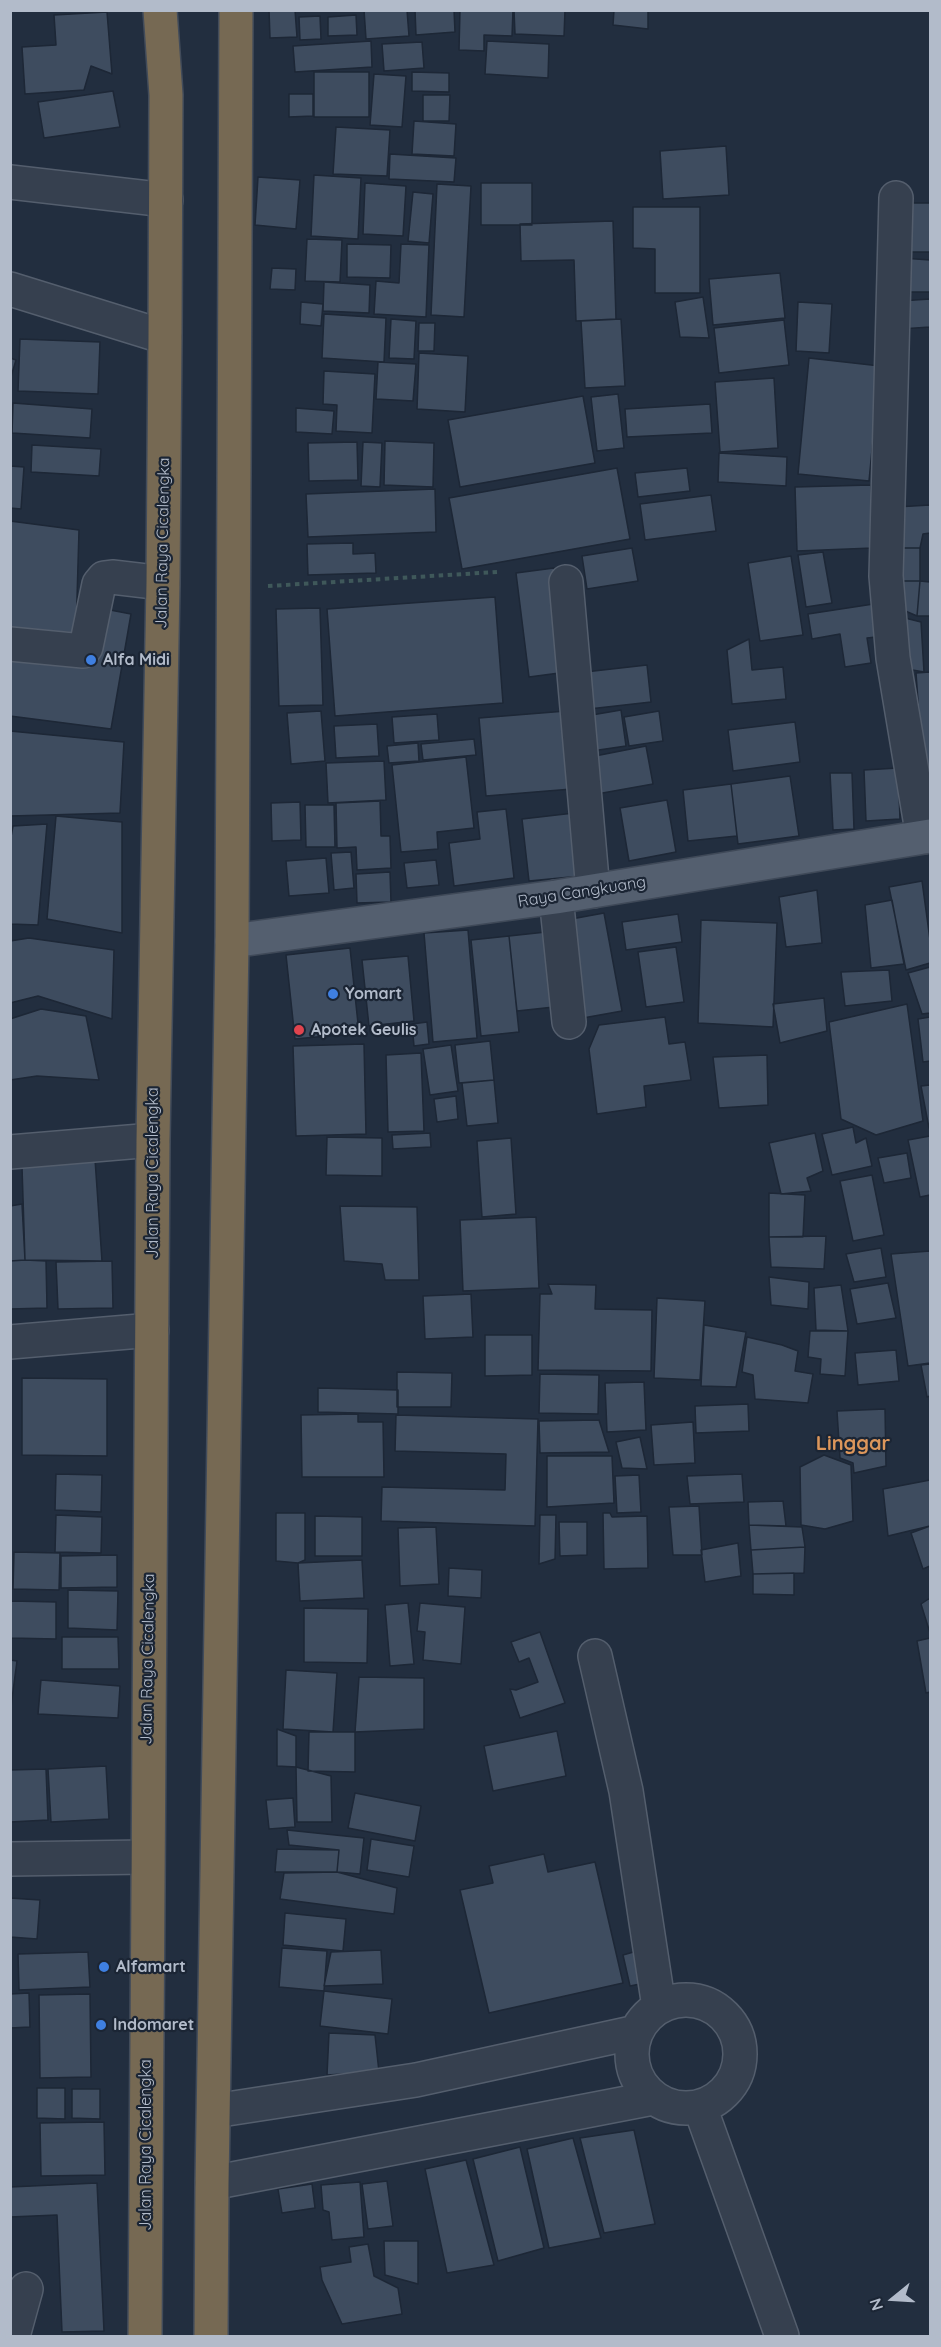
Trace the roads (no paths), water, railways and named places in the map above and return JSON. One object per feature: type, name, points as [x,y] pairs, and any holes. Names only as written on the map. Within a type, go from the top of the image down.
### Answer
[{"type":"highway","name":"Jalan Raya Cicalengka","points":[[145,2337],[153,1140],[164,583],[166,95],[160,10]]},
{"type":"highway","points":[[211,2337],[232,941],[236,10]]},
{"type":"main road","name":"Raya Cangkuang","points":[[232,941],[556,897],[927,837]]},
{"type":"street","points":[[10,182],[166,200]]},
{"type":"street","points":[[896,198],[886,576],[893,658],[927,837]]},
{"type":"street","points":[[10,289],[165,337]]},
{"type":"street","points":[[10,644],[83,651],[86,647],[99,584],[104,578],[164,583]]},
{"type":"street","points":[[566,582],[593,891]]},
{"type":"street","points":[[556,897],[569,1022]]},
{"type":"street","points":[[10,1152],[153,1140]]},
{"type":"street","points":[[10,1342],[153,1330]]},
{"type":"street","points":[[595,1656],[626,1791],[659,2007]]},
{"type":"street","points":[[10,1859],[147,1857]]},
{"type":"street","points":[[674,2001],[707,2004],[721,2013],[732,2026],[738,2042],[740,2058],[735,2074],[727,2089],[715,2100],[700,2107],[684,2108],[668,2105],[653,2098],[641,2085],[634,2068],[631,2050],[636,2032],[645,2018],[659,2007],[674,2001]]},
{"type":"street","points":[[214,2112],[416,2080],[636,2032]]},
{"type":"street","points":[[212,2183],[653,2098]]},
{"type":"street","points":[[700,2107],[782,2337]]},
{"type":"street","points":[[13,2337],[26,2289]]},
{"type":"place","name":"Alfa Midi","points":[[91,660]]},
{"type":"place","name":"Yomart","points":[[333,994]]},
{"type":"place","name":"Apotek Geulis","points":[[299,1030]]},
{"type":"place","name":"Alfamart","points":[[104,1967]]},
{"type":"place","name":"Indomaret","points":[[101,2025]]},
{"type":"district","name":"Linggar","points":[[853,1444]]}]
